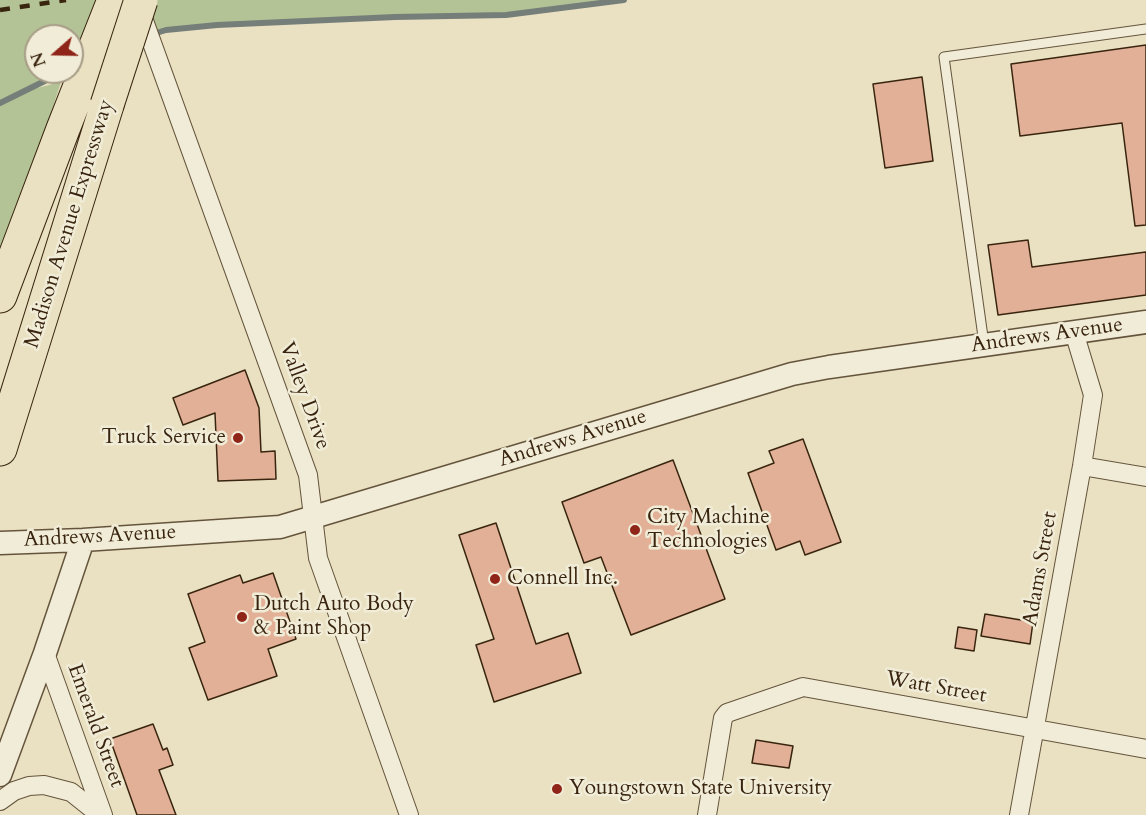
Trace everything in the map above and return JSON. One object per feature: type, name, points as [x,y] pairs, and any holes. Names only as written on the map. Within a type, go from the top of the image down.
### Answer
[{"type":"highway","points":[[85,74],[97,0]]},
{"type":"highway","points":[[85,74],[114,0]]},
{"type":"highway","name":"Madison Avenue Expressway","points":[[3,441],[107,105],[142,9]]},
{"type":"highway","name":"Madison Avenue Expressway","points":[[0,296],[85,74]]},
{"type":"street","name":"Valley Drive","points":[[132,0],[142,9],[166,82],[308,475],[318,558],[409,815]]},
{"type":"street","name":"Andrews Avenue","points":[[0,543],[280,527],[792,374],[1146,322]]},
{"type":"street","name":"Adams Street","points":[[1019,815],[1093,395],[1074,332]]},
{"type":"street","points":[[1082,466],[1146,477]]},
{"type":"street","points":[[0,775],[45,653],[83,540]]},
{"type":"street","name":"Emerald Street","points":[[45,653],[102,815]]},
{"type":"street","name":"Watt Street","points":[[707,815],[723,718],[728,712],[803,687],[1146,749]]},
{"type":"street","points":[[0,801],[14,791],[29,786],[44,785],[71,792],[102,815]]},
{"type":"lane","points":[[984,345],[944,57],[1146,29]]},
{"type":"green space","points":[[0,0],[624,0],[506,15],[217,25],[166,30],[149,34],[84,62],[84,24],[24,24],[24,84],[40,84],[29,90],[60,84],[0,269]]},
{"type":"building","points":[[1146,45],[1146,225],[1135,226],[1122,123],[1020,136],[1011,64]]},
{"type":"building","points":[[922,77],[933,161],[885,168],[873,84]]},
{"type":"building","points":[[1028,240],[1032,267],[1146,252],[1146,295],[998,315],[988,245]]},
{"type":"building","name":"Truck Service","points":[[245,370],[259,408],[261,452],[275,451],[276,479],[218,481],[215,413],[183,425],[173,398]]},
{"type":"building","points":[[803,439],[841,542],[805,555],[800,541],[776,550],[748,473],[774,463],[769,451]]},
{"type":"building","name":"City Machine Technologies","points":[[673,460],[725,599],[631,635],[601,557],[584,563],[562,502]]},
{"type":"building","name":"Connell Inc.","points":[[496,523],[536,644],[568,633],[581,673],[494,702],[476,645],[494,639],[459,535]]},
{"type":"building","name":"Dutch Auto Body & Paint Shop","points":[[273,573],[296,639],[268,649],[277,676],[208,700],[189,648],[205,642],[188,594],[240,575],[243,583]]},
{"type":"building","points":[[985,614],[1033,622],[1030,644],[981,636]]},
{"type":"building","points":[[958,627],[977,630],[974,651],[955,648]]},
{"type":"building","points":[[153,724],[163,750],[167,748],[173,765],[159,770],[176,815],[137,815],[110,739]]},
{"type":"building","points":[[756,740],[793,746],[789,768],[752,763]]},
{"type":"waterway","points":[[150,35],[166,30],[217,25],[395,17],[506,15],[624,0]]},
{"type":"waterway","points":[[0,103],[39,84]]},
{"type":"railway","points":[[0,10],[66,0]]},
{"type":"place","name":"Truck Service","points":[[238,438]]},
{"type":"place","name":"City Machine Technologies","points":[[635,530]]},
{"type":"place","name":"Connell Inc.","points":[[495,579]]},
{"type":"place","name":"Dutch Auto Body & Paint Shop","points":[[242,617]]},
{"type":"place","name":"Youngstown State University","points":[[557,789]]}]
